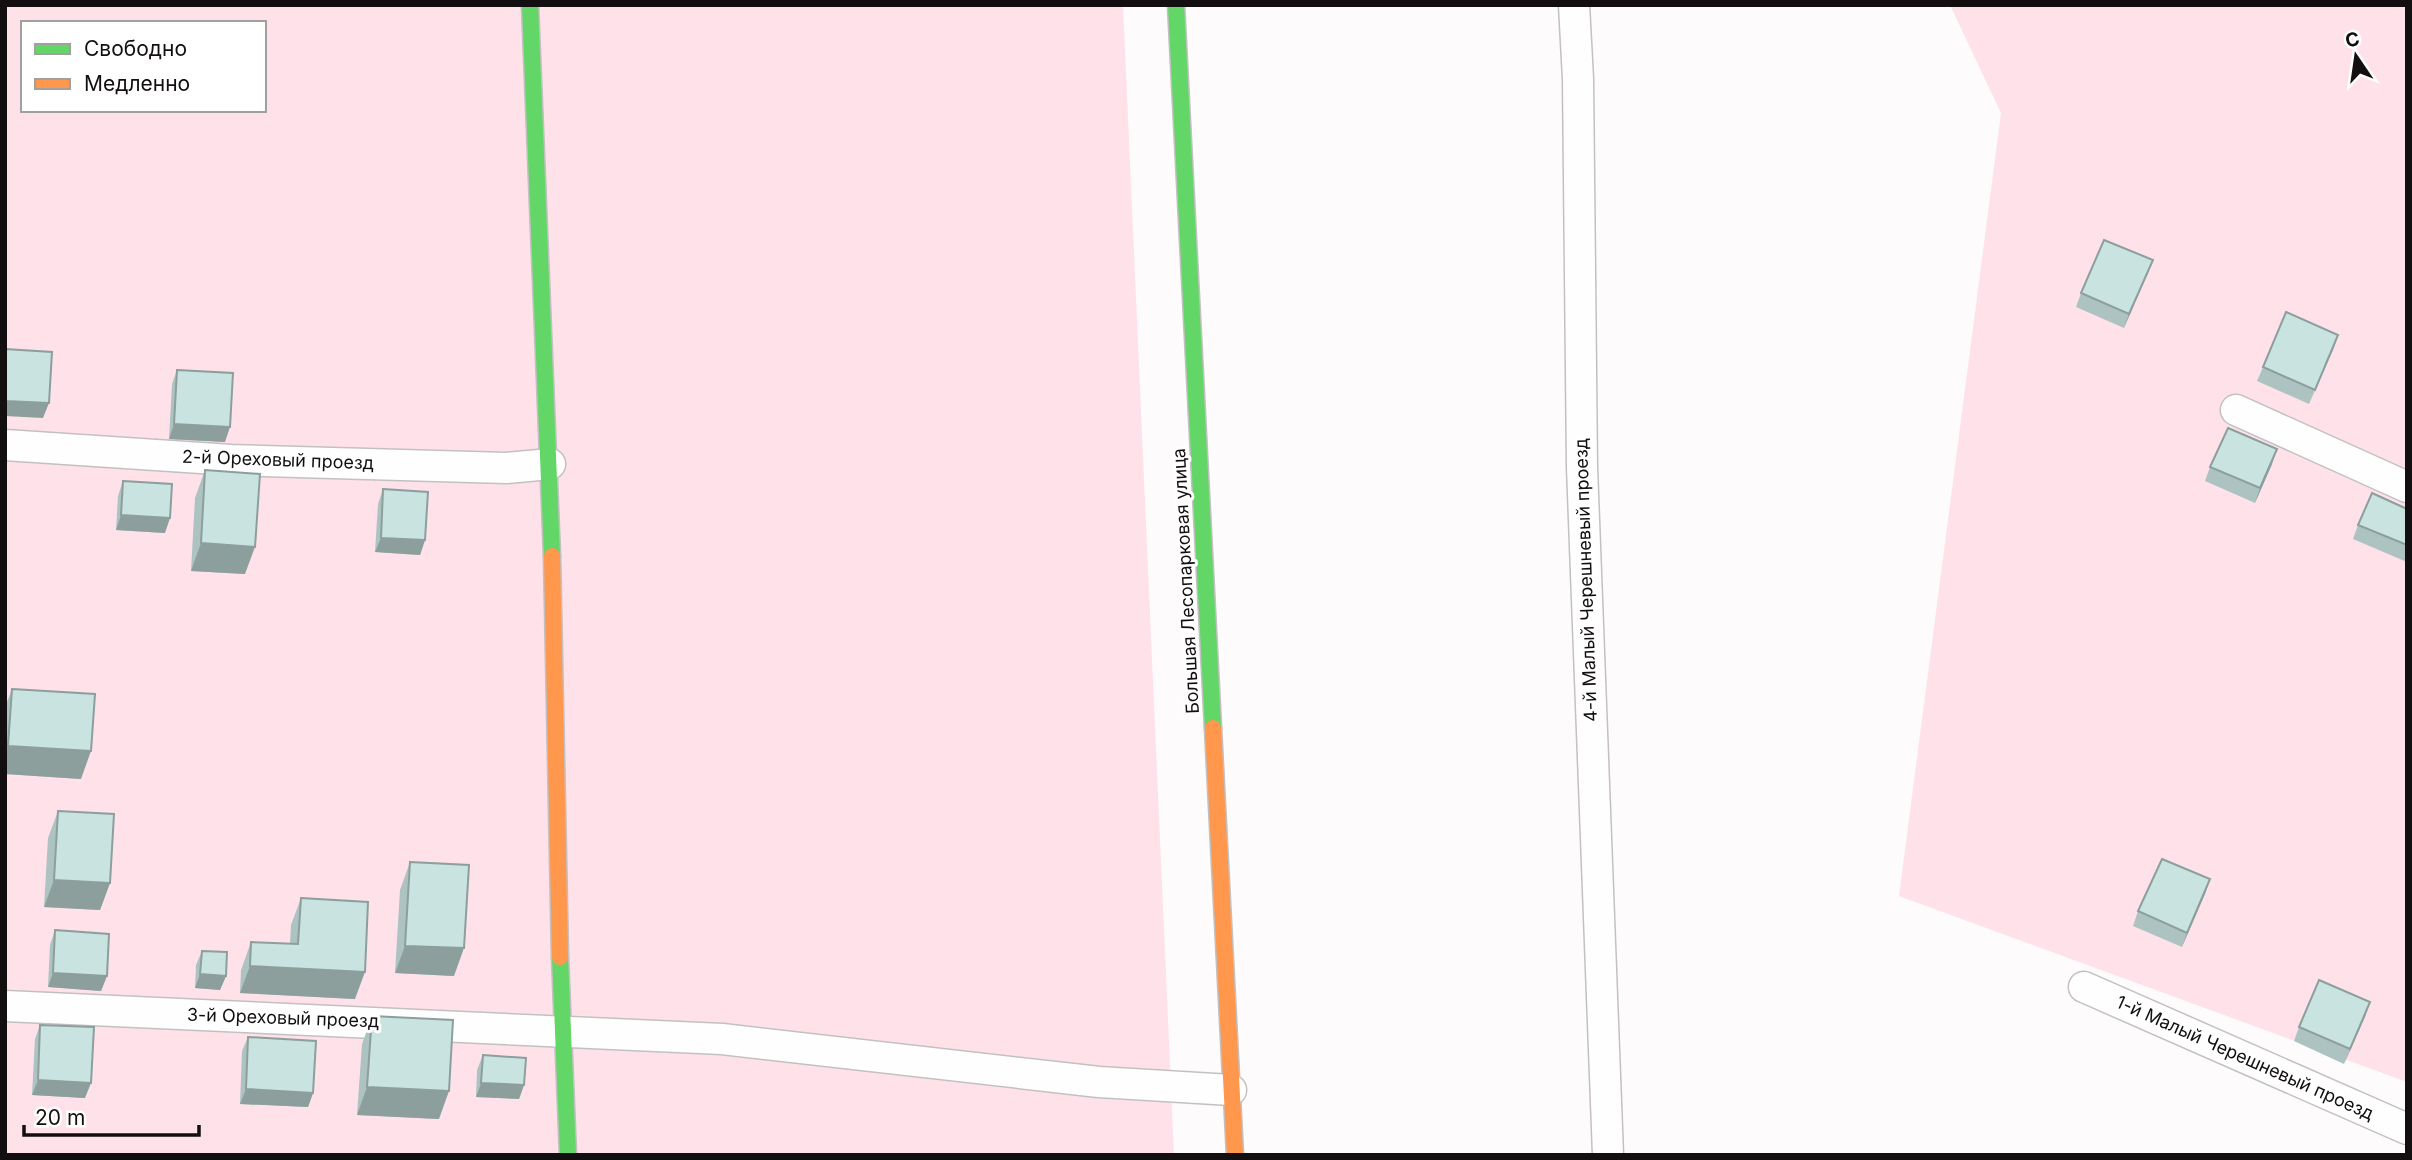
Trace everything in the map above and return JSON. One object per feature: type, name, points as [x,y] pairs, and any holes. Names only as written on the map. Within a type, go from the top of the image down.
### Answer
[{"type":"street","points":[[530,5],[550,464],[561,1030],[568,1155]]},
{"type":"street","name":"Большая Лесопарковая улица","points":[[1176,5],[1235,1155]]},
{"type":"lane","name":"4-й Малый Черешневый проезд","points":[[1574,5],[1578,79],[1582,467],[1608,1155]]},
{"type":"lane","points":[[2236,410],[2407,487]]},
{"type":"lane","name":"2-й Ореховый проезд","points":[[5,445],[231,460],[506,468],[550,464]]},
{"type":"lane","name":"1-й Малый Черешневый проезд","points":[[2084,987],[2407,1129]]},
{"type":"lane","name":"3-й Ореховый проезд","points":[[5,1006],[561,1030],[722,1040],[1099,1082],[1231,1090]]},
{"type":"shaded area","points":[[5,5],[1123,5],[1174,1155],[5,1155]]},
{"type":"shaded area","points":[[1950,5],[2407,5],[2407,1082],[1899,896],[2001,113]]},
{"type":"building","points":[[2104,240],[2153,260],[2129,314],[2081,293]]},
{"type":"building","points":[[2286,312],[2338,335],[2315,390],[2263,367]]},
{"type":"building","points":[[5,349],[52,352],[49,403],[5,401]]},
{"type":"building","points":[[177,370],[233,373],[230,427],[174,424]]},
{"type":"building","points":[[2228,428],[2277,449],[2260,488],[2210,467]]},
{"type":"building","points":[[205,470],[260,474],[255,547],[201,543]]},
{"type":"building","points":[[123,481],[172,484],[170,518],[121,515]]},
{"type":"building","points":[[383,489],[428,492],[425,540],[381,538]]},
{"type":"building","points":[[2372,493],[2407,509],[2407,545],[2358,525]]},
{"type":"building","points":[[12,689],[95,694],[91,751],[8,746]]},
{"type":"building","points":[[58,811],[114,814],[110,883],[54,880]]},
{"type":"building","points":[[2162,859],[2210,879],[2187,933],[2138,911]]},
{"type":"building","points":[[410,862],[469,865],[464,948],[405,946]]},
{"type":"building","points":[[301,898],[368,902],[365,972],[250,966],[251,942],[298,944]]},
{"type":"building","points":[[55,930],[109,934],[107,976],[53,973]]},
{"type":"building","points":[[202,951],[227,952],[226,976],[200,974]]},
{"type":"building","points":[[2319,980],[2370,1002],[2350,1049],[2299,1027]]},
{"type":"building","points":[[372,1016],[453,1020],[449,1091],[367,1087]]},
{"type":"building","points":[[40,1025],[94,1027],[91,1083],[38,1080]]},
{"type":"building","points":[[248,1037],[316,1041],[313,1093],[246,1089]]},
{"type":"building","points":[[483,1055],[526,1058],[524,1085],[481,1083]]},
{"type":"traffic: fast","points":[[530,5],[552,556]]},
{"type":"traffic: fast","points":[[1176,5],[1213,728]]},
{"type":"traffic: fast","points":[[560,957],[568,1155]]},
{"type":"traffic: slow","points":[[552,556],[560,957]]},
{"type":"traffic: slow","points":[[1213,728],[1235,1155]]}]
